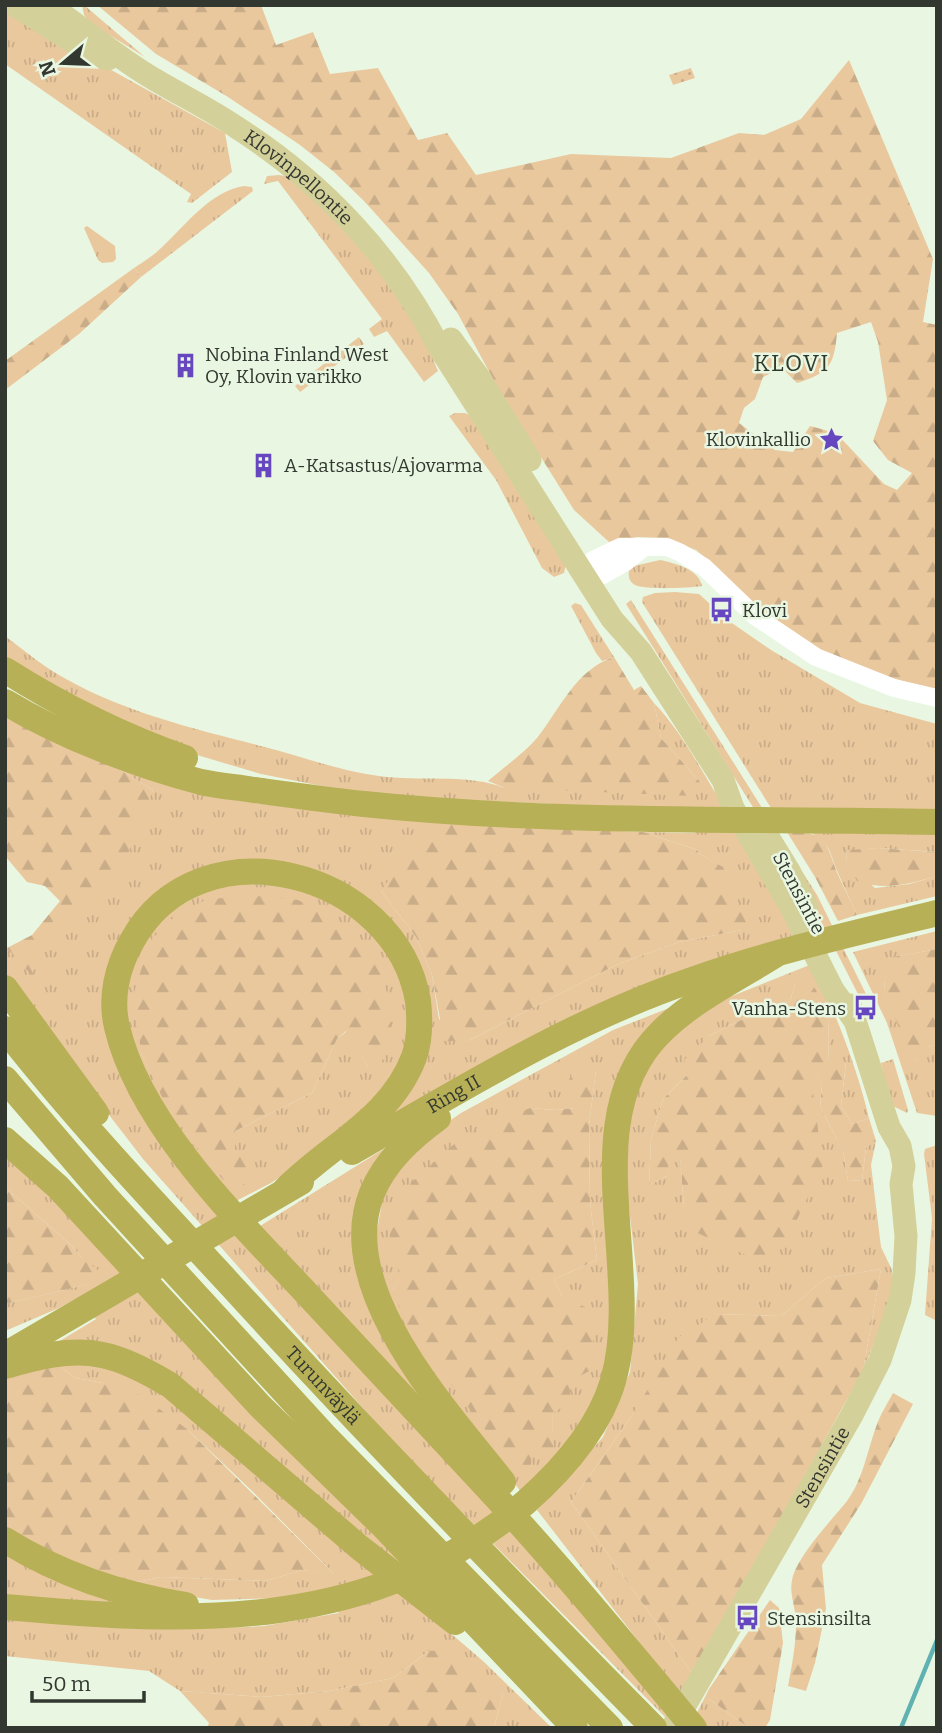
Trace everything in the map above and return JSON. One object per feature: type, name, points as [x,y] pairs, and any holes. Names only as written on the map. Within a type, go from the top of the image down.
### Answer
[{"type":"highway","points":[[5,670],[70,709],[153,747],[196,762],[332,800]]},
{"type":"highway","points":[[5,702],[106,751],[204,783],[332,800],[421,810],[516,816],[697,821],[809,819],[937,822]]},
{"type":"highway","points":[[277,1196],[304,1171],[370,1121],[394,1093],[415,1055],[419,1033],[419,1008],[414,983],[405,961],[386,933],[360,908],[320,883],[273,872],[250,871],[205,880],[181,891],[146,919],[133,938],[117,976],[115,997],[116,1021],[131,1071],[165,1130],[206,1181],[525,1528],[694,1728]]},
{"type":"highway","name":"Ring II","points":[[5,1355],[514,1059],[605,1015],[667,989],[775,955],[937,913]]},
{"type":"highway","points":[[5,1606],[119,1617],[188,1618],[329,1602],[393,1583],[439,1562],[492,1528],[540,1490],[585,1437],[600,1412],[612,1382],[621,1319],[620,1250],[613,1164],[618,1116],[625,1091],[646,1049],[661,1032],[691,1008],[775,955]]},
{"type":"highway","points":[[5,988],[137,1167],[162,1210]]},
{"type":"highway","name":"Turunväylä","points":[[5,1029],[43,1077],[360,1426],[654,1728]]},
{"type":"highway","points":[[514,1059],[424,1128],[393,1158],[372,1192],[367,1207],[363,1242],[365,1259],[382,1312],[417,1369],[537,1525],[588,1602]]},
{"type":"highway","name":"Turunväylä","points":[[5,1079],[105,1196],[324,1435],[610,1728]]},
{"type":"highway","points":[[5,1102],[105,1196]]},
{"type":"highway","points":[[5,1140],[58,1187],[260,1406],[384,1527],[575,1728]]},
{"type":"highway","points":[[5,1341],[50,1328]]},
{"type":"highway","points":[[5,1366],[45,1355],[82,1352],[119,1358],[170,1385],[359,1547],[478,1643],[510,1660]]},
{"type":"highway","points":[[5,1540],[49,1566],[120,1591],[192,1606],[268,1611]]},
{"type":"main road","name":"Klovinpellontie","points":[[15,5],[90,53],[143,73]]},
{"type":"main road","name":"Klovinpellontie","points":[[49,5],[143,73],[235,126],[314,185],[350,220],[424,317],[452,340],[478,376],[593,570]]},
{"type":"main road","name":"Stensintie","points":[[593,570],[625,611],[641,652],[723,780],[748,804],[789,871],[845,984],[853,1018],[889,1127],[900,1146],[904,1166],[901,1184],[906,1236],[904,1273],[896,1315],[880,1360],[852,1415],[672,1728]]},
{"type":"street","points":[[593,570],[627,561],[643,548],[667,547],[692,558],[755,616],[816,657],[884,684],[937,698]]},
{"type":"green space","points":[[5,5],[48,35],[225,133],[232,172],[192,203],[187,202],[191,194],[5,64]]},
{"type":"green space","points":[[82,5],[145,57],[90,23],[84,15]]},
{"type":"green space","points":[[97,5],[261,5],[276,45],[313,32],[330,74],[378,68],[418,140],[447,133],[476,175],[571,154],[671,158],[739,133],[764,135],[801,119],[849,60],[933,259],[923,322],[937,325],[937,691],[847,665],[756,612],[719,569],[696,550],[665,538],[637,537],[609,542],[574,510],[499,390],[458,314],[429,273],[364,201],[300,145],[228,97],[156,54]],"holes":[[[871,322],[878,342],[887,400],[873,441],[888,460],[912,473],[897,490],[884,484],[836,433],[810,426],[793,452],[775,450],[739,423],[744,408],[755,399],[763,377],[782,368],[797,383],[816,376],[828,367],[834,353],[837,333]]]},
{"type":"green space","points":[[691,68],[695,78],[673,85],[669,75]]},
{"type":"green space","points":[[267,176],[290,177],[368,254],[438,355],[433,359],[438,371],[424,382],[387,331],[374,337],[369,329],[382,319],[278,181],[264,184]]},
{"type":"green space","points":[[252,187],[253,191],[141,277],[134,268],[158,251],[209,202],[232,189]]},
{"type":"green space","points":[[87,226],[115,246],[116,259],[113,262],[102,263],[98,260],[84,228]]},
{"type":"green space","points":[[134,268],[141,277],[79,334],[5,390],[5,361]]},
{"type":"green space","points":[[359,337],[364,344],[300,392],[295,386]]},
{"type":"green space","points":[[465,413],[475,418],[566,564],[564,573],[554,577],[542,568],[496,480],[449,416]]},
{"type":"green space","points":[[660,560],[691,571],[702,586],[648,588],[631,582],[629,571],[634,566]]},
{"type":"green space","points":[[655,593],[699,594],[729,621],[771,650],[860,703],[937,724],[937,811],[771,808],[642,602],[643,597]]},
{"type":"green space","points":[[631,600],[817,895],[866,994],[859,996],[806,892],[626,604]]},
{"type":"green space","points":[[575,603],[581,605],[614,657],[602,661],[596,653],[571,606]]},
{"type":"green space","points":[[5,636],[58,675],[137,711],[364,774],[395,778],[459,779],[505,788],[701,783],[661,738],[654,703],[696,761],[769,882],[796,934],[658,981],[385,1121],[427,1025],[364,899],[222,868],[116,959],[128,1077],[574,1594],[676,1728],[401,1451],[143,1159],[56,1046],[5,973],[5,945],[34,977],[25,953],[148,800],[153,790],[99,757],[449,823],[381,891],[416,937],[432,975],[439,1019],[468,1041],[616,965],[679,942],[742,930],[722,867],[697,850],[643,832],[697,833],[600,806],[419,798],[332,788],[261,774],[197,755],[116,724],[5,660]]},
{"type":"green space","points":[[614,657],[634,690],[641,686],[654,703],[661,738],[701,783],[694,796],[505,788],[488,781],[537,738],[579,680],[601,663]]},
{"type":"green space","points":[[5,711],[99,757],[153,790],[118,879],[38,952],[26,953],[35,979],[7,948],[32,935],[60,901],[45,886],[27,882],[5,856]]},
{"type":"green space","points":[[449,823],[643,832],[697,850],[723,867],[746,922],[742,930],[679,942],[616,965],[468,1041],[444,1041],[432,975],[416,937],[381,891],[417,840]]},
{"type":"green space","points":[[937,831],[937,852],[878,848],[847,851],[846,861],[875,888],[909,884],[937,876],[937,896],[857,915],[829,850],[810,832]]},
{"type":"green space","points":[[787,832],[815,835],[825,843],[857,915],[838,921]]},
{"type":"green space","points":[[878,848],[935,852],[937,876],[887,886],[857,881],[846,861],[847,850]]},
{"type":"green space","points":[[263,880],[327,895],[382,941],[406,991],[408,1046],[389,1086],[298,1165],[236,1201],[164,1111],[132,1044],[126,1009],[127,982],[133,959],[161,917],[209,889]],"holes":[[[392,1006],[368,1067],[347,1031],[337,1039],[312,1093],[235,1131],[231,1187],[181,1124],[141,1053]]]},
{"type":"green space","points":[[262,896],[298,900],[346,925],[375,959],[392,1006],[390,1036],[382,1061],[368,1067],[346,1031],[337,1039],[312,1093],[235,1131],[235,1152],[253,1164],[247,1183],[231,1188],[207,1162],[164,1101],[141,1053],[134,993],[150,941],[175,916],[207,899]]},
{"type":"green space","points":[[937,931],[937,949],[888,958],[884,989],[911,1056],[917,1062],[928,1047],[937,1044],[937,1116],[917,1113],[887,1023],[853,952]]},
{"type":"green space","points":[[937,949],[937,1044],[928,1047],[927,1060],[917,1062],[910,1056],[884,990],[887,958]]},
{"type":"green space","points":[[812,964],[845,1040],[869,1118],[852,1124],[841,1106],[846,1063],[829,1063],[828,1017],[795,984],[790,1001],[743,1019],[709,1036],[687,1075],[663,1099],[651,1139],[649,1185],[667,1176],[668,1158],[680,1159],[684,1207],[729,1246],[766,1263],[809,1062],[822,1084],[820,1107],[843,1151],[848,1180],[862,1181],[866,1147],[876,1141],[871,1165],[881,1247],[892,1270],[892,1296],[863,1371],[881,1269],[826,1278],[781,1316],[716,1314],[633,1414],[571,1502],[693,1675],[680,1695],[537,1510],[603,1437],[630,1372],[638,1284],[627,1191],[625,1147],[631,1108],[640,1079],[662,1046],[694,1015],[727,998]]},
{"type":"green space","points":[[806,977],[816,990],[828,1017],[829,1063],[846,1062],[841,1106],[852,1124],[869,1118],[876,1141],[866,1147],[862,1181],[848,1180],[843,1151],[820,1107],[822,1084],[809,1064],[823,1165],[792,1230],[766,1264],[693,1231],[684,1207],[680,1159],[669,1159],[667,1176],[649,1185],[651,1139],[663,1099],[687,1075],[684,1060],[709,1036],[743,1019],[790,1001],[795,984]]},
{"type":"green space","points":[[692,999],[637,1052],[615,1287],[603,1378],[587,1415],[567,1444],[521,1492],[407,1339],[373,1255],[385,1184],[442,1126],[461,1113],[613,1030]],"holes":[[[596,1070],[589,1125],[590,1202],[597,1260],[554,1279],[562,1296],[552,1413],[553,1449],[532,1448],[393,1289],[530,1108],[576,1108]]]},
{"type":"green space","points":[[893,1059],[907,1113],[893,1106],[886,1088],[881,1063]]},
{"type":"green space","points":[[596,1070],[589,1125],[590,1202],[597,1260],[554,1279],[562,1296],[595,1312],[591,1370],[569,1382],[571,1401],[552,1414],[554,1450],[532,1449],[531,1466],[517,1472],[404,1322],[393,1289],[400,1279],[390,1234],[411,1183],[462,1137],[530,1108],[575,1108],[563,1091],[573,1072]]},
{"type":"green space","points":[[398,1140],[354,1248],[488,1473],[260,1226]]},
{"type":"green space","points":[[937,1145],[937,1321],[925,1315],[932,1218],[924,1154],[925,1149]]},
{"type":"green space","points":[[5,1156],[59,1203],[432,1591],[187,1387],[58,1342],[96,1319],[79,1297],[5,1331],[5,1304],[89,1284],[81,1257],[70,1244],[5,1187]]},
{"type":"green space","points":[[5,1187],[100,1272],[90,1284],[5,1304]]},
{"type":"green space","points":[[881,1269],[863,1371],[693,1675],[571,1502],[633,1414],[679,1337],[716,1314],[781,1316],[826,1278]]},
{"type":"green space","points":[[55,1362],[117,1366],[158,1388],[483,1661],[552,1728],[494,1728],[503,1694],[429,1651],[393,1678],[329,1691],[262,1697],[180,1691],[149,1671],[5,1656],[5,1615],[225,1628],[264,1626],[339,1613],[320,1592],[280,1598],[212,1600],[124,1585],[161,1577],[266,1581],[302,1570],[333,1573],[187,1429],[103,1383],[75,1378]]},
{"type":"green space","points":[[55,1362],[75,1378],[103,1383],[140,1395],[187,1429],[334,1574],[302,1570],[266,1581],[161,1577],[124,1585],[5,1530],[5,1378]]},
{"type":"green space","points":[[893,1393],[913,1404],[861,1504],[822,1565],[826,1609],[815,1663],[806,1691],[788,1686],[796,1631],[791,1591],[795,1571],[807,1550],[852,1493],[861,1475],[878,1423]]},
{"type":"green space","points":[[5,1550],[131,1603],[5,1598]]},
{"type":"green space","points":[[770,1600],[779,1608],[783,1643],[770,1720],[765,1728],[749,1728],[709,1699],[709,1689]]},
{"type":"green space","points":[[445,1650],[503,1694],[494,1728],[207,1728],[209,1723],[180,1691],[262,1697],[329,1691],[393,1678],[429,1651]]},
{"type":"green space","points":[[709,1689],[709,1699],[749,1728],[706,1728],[696,1715]]},
{"type":"waterway","points":[[901,1728],[937,1640]]},
{"type":"place","name":"Nobina Finland West Oy, Klovin varikko","points":[[185,365]]},
{"type":"place","name":"Klovinkallio","points":[[831,439]]},
{"type":"place","name":"A-Katsastus/Ajovarma","points":[[264,465]]},
{"type":"place","name":"Klovi","points":[[722,610]]},
{"type":"place","name":"Vanha-Stens","points":[[866,1008]]},
{"type":"place","name":"Stensinsilta","points":[[747,1618]]},
{"type":"district","name":"KLOVI","points":[[792,363]]}]
